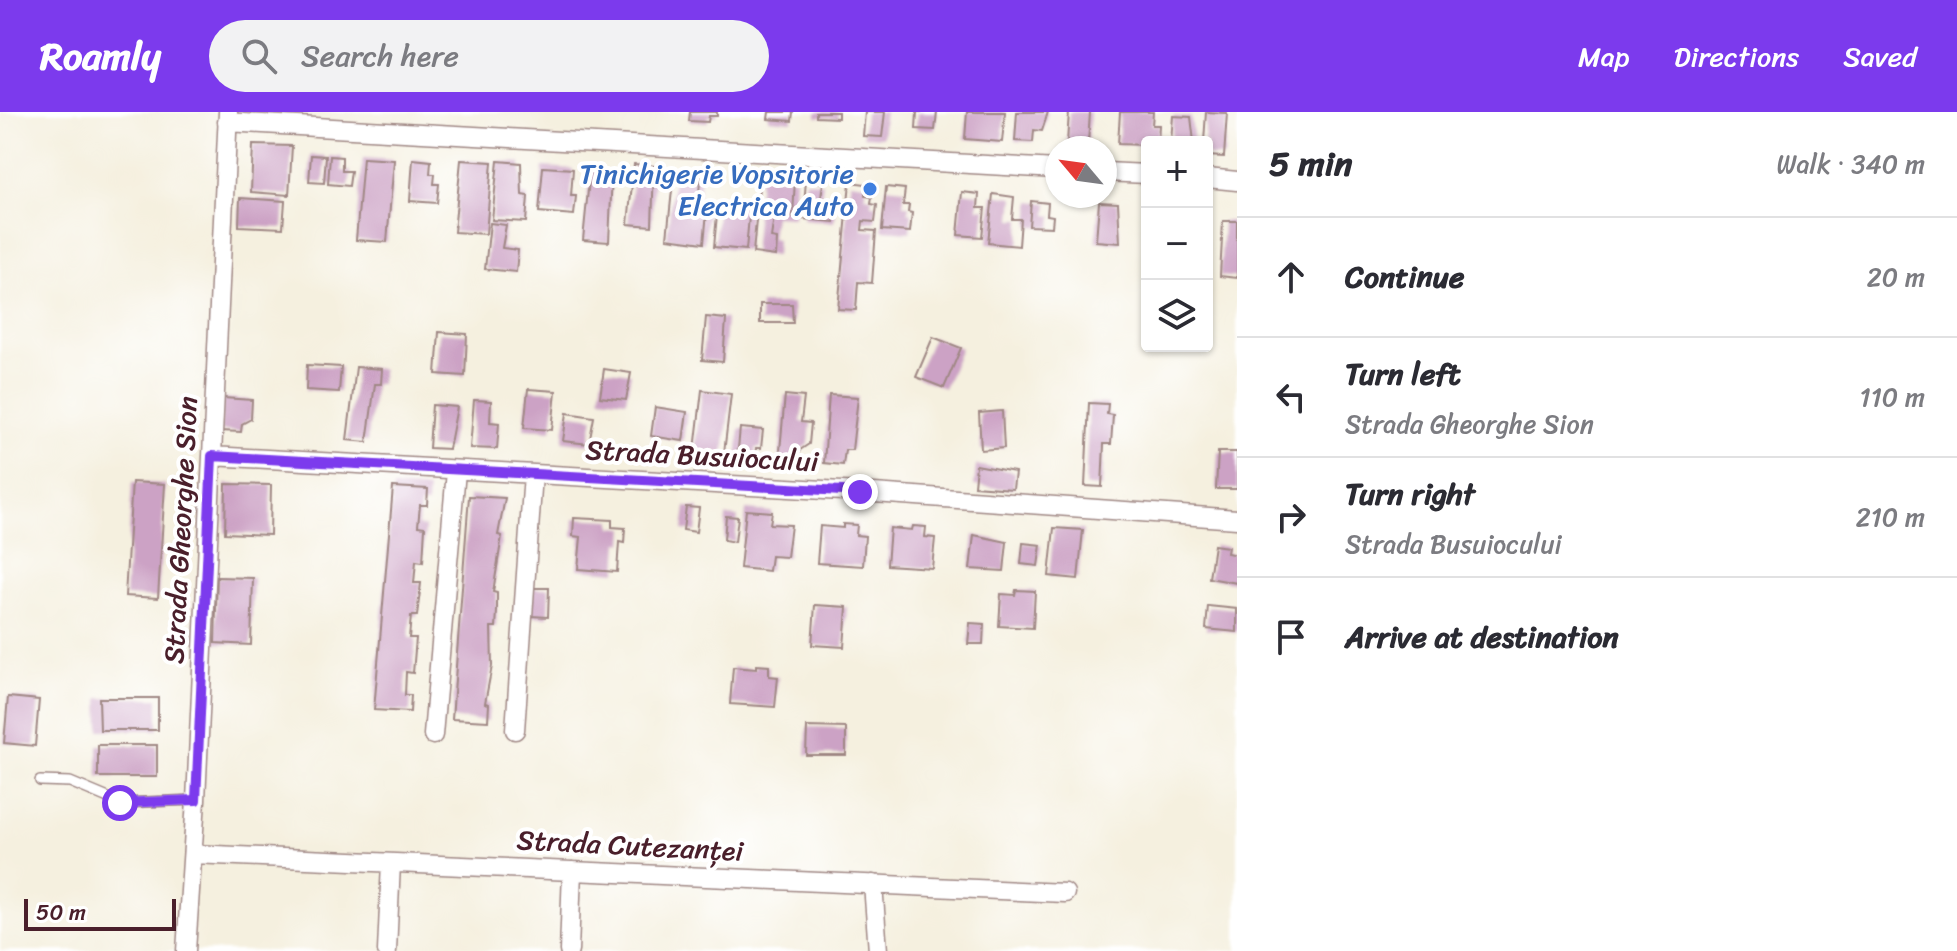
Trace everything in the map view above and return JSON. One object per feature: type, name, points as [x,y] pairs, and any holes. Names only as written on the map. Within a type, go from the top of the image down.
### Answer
[{"type":"street","points":[[227,117],[1045,168]]},
{"type":"street","name":"Strada Gheorghe Sion","points":[[186,951],[196,800],[227,117]]},
{"type":"street","points":[[1117,173],[1141,174]]},
{"type":"street","points":[[1213,179],[1237,181]]},
{"type":"street","name":"Strada Busuiocului","points":[[212,456],[860,492],[1237,519]]},
{"type":"street","points":[[433,735],[456,471]]},
{"type":"street","points":[[515,730],[533,474]]},
{"type":"street","name":"Strada Cutezanței","points":[[193,854],[1065,893]]},
{"type":"street","points":[[387,951],[391,863]]},
{"type":"street","points":[[569,951],[572,871]]},
{"type":"street","points":[[873,884],[878,951]]},
{"type":"lane","points":[[40,781],[70,782],[120,803],[196,800]]},
{"type":"building","points":[[690,112],[717,112],[717,116],[709,116],[708,122],[689,121]]},
{"type":"building","points":[[769,112],[793,112],[792,121],[768,119]]},
{"type":"building","points":[[816,112],[838,112],[838,118],[816,117]]},
{"type":"building","points":[[865,112],[885,112],[882,137],[863,136]]},
{"type":"building","points":[[917,112],[937,112],[935,130],[916,129]]},
{"type":"building","points":[[967,112],[1005,112],[1002,142],[965,139]]},
{"type":"building","points":[[1017,112],[1048,112],[1042,131],[1034,130],[1033,142],[1015,141]]},
{"type":"building","points":[[1069,112],[1090,112],[1088,136],[1067,136]]},
{"type":"building","points":[[1120,112],[1153,112],[1152,125],[1159,125],[1158,136],[1141,136],[1141,145],[1118,144]]},
{"type":"building","points":[[1206,112],[1227,113],[1224,157],[1213,156],[1213,136],[1204,136]]},
{"type":"building","points":[[1173,116],[1191,117],[1193,136],[1171,136]]},
{"type":"building","points":[[253,145],[292,146],[289,195],[251,192]]},
{"type":"building","points":[[311,155],[326,156],[324,183],[309,182]]},
{"type":"building","points":[[330,156],[342,157],[342,171],[351,171],[349,186],[328,184]]},
{"type":"building","points":[[363,158],[394,160],[387,242],[356,240]]},
{"type":"building","points":[[413,159],[431,161],[430,174],[435,174],[434,184],[439,184],[437,203],[410,201]]},
{"type":"building","points":[[461,160],[492,162],[486,234],[454,232]]},
{"type":"building","points":[[498,161],[521,163],[522,195],[528,196],[526,222],[492,220]]},
{"type":"building","points":[[634,164],[654,166],[652,226],[628,224]]},
{"type":"building","points":[[543,167],[573,169],[571,196],[576,196],[574,215],[539,212]]},
{"type":"building","points":[[590,170],[612,173],[609,242],[583,240]]},
{"type":"building","points":[[674,171],[701,173],[697,211],[707,212],[704,243],[667,238]]},
{"type":"building","points":[[760,176],[795,178],[793,217],[774,216],[771,238],[777,239],[776,256],[753,253]]},
{"type":"building","points":[[806,180],[823,183],[821,198],[836,199],[834,222],[803,219]]},
{"type":"building","points":[[850,182],[866,184],[865,196],[872,197],[871,204],[877,205],[875,222],[863,221],[862,230],[876,231],[872,283],[858,282],[856,310],[838,309]]},
{"type":"building","points":[[886,187],[905,189],[903,205],[909,205],[908,212],[912,213],[910,232],[882,230]]},
{"type":"building","points":[[962,192],[979,194],[978,208],[985,208],[982,237],[958,235]]},
{"type":"building","points":[[993,194],[1014,197],[1012,219],[1021,219],[1019,246],[988,243]]},
{"type":"building","points":[[240,198],[285,201],[283,228],[239,226]]},
{"type":"building","points":[[1031,201],[1045,203],[1047,215],[1053,216],[1052,227],[1029,226]]},
{"type":"building","points":[[718,203],[750,205],[746,250],[714,247]]},
{"type":"building","points":[[1118,203],[1120,243],[1096,241],[1099,208],[1117,208]]},
{"type":"building","points":[[1223,221],[1237,221],[1237,278],[1220,276]]},
{"type":"building","points":[[490,223],[506,225],[502,248],[518,250],[516,272],[485,269]]},
{"type":"building","points":[[760,304],[792,304],[793,323],[760,323]]},
{"type":"building","points":[[706,317],[726,319],[723,362],[702,360]]},
{"type":"building","points":[[439,332],[467,334],[465,376],[436,374]]},
{"type":"building","points":[[933,337],[961,348],[944,388],[916,377]]},
{"type":"building","points":[[307,365],[341,367],[339,392],[306,390]]},
{"type":"building","points":[[356,367],[382,369],[381,384],[375,384],[367,442],[347,440]]},
{"type":"building","points":[[604,369],[631,373],[626,400],[600,397]]},
{"type":"building","points":[[528,389],[556,391],[552,430],[524,428]]},
{"type":"building","points":[[702,390],[731,394],[724,453],[695,450]]},
{"type":"building","points":[[785,395],[804,397],[801,422],[811,423],[809,444],[800,450],[798,463],[779,462]]},
{"type":"building","points":[[829,395],[858,397],[852,450],[845,450],[843,465],[824,463]]},
{"type":"building","points":[[223,398],[252,400],[251,419],[242,424],[241,432],[220,431]]},
{"type":"building","points":[[474,400],[491,401],[490,422],[499,423],[497,449],[470,448]]},
{"type":"building","points":[[1089,403],[1108,404],[1107,414],[1113,415],[1111,444],[1104,444],[1102,487],[1085,486]]},
{"type":"building","points":[[432,405],[457,407],[449,449],[429,448]]},
{"type":"building","points":[[655,407],[687,412],[683,441],[651,436]]},
{"type":"building","points":[[1002,411],[1004,448],[981,450],[979,413]]},
{"type":"building","points":[[567,413],[594,417],[589,444],[563,441]]},
{"type":"building","points":[[740,428],[763,430],[761,448],[756,448],[755,460],[737,459]]},
{"type":"building","points":[[1218,452],[1237,452],[1237,489],[1216,489]]},
{"type":"building","points":[[976,465],[1015,472],[1013,489],[974,486]]},
{"type":"building","points":[[132,482],[165,484],[158,598],[125,596]]},
{"type":"building","points":[[226,484],[271,485],[270,535],[225,533]]},
{"type":"building","points":[[393,487],[428,489],[427,505],[420,505],[418,526],[425,527],[423,562],[416,561],[414,583],[421,583],[417,616],[411,616],[409,638],[416,638],[413,673],[406,672],[405,695],[411,695],[410,712],[374,710]]},
{"type":"building","points":[[469,496],[505,498],[493,592],[497,593],[497,611],[496,627],[491,627],[492,666],[485,703],[489,704],[488,721],[452,719]]},
{"type":"building","points":[[686,507],[699,508],[696,532],[683,530]]},
{"type":"building","points":[[746,510],[772,512],[770,524],[791,525],[787,557],[771,556],[769,571],[740,568]]},
{"type":"building","points":[[726,516],[738,517],[735,542],[724,540]]},
{"type":"building","points":[[574,518],[612,520],[612,527],[625,528],[624,543],[619,542],[617,572],[578,569],[581,537],[573,536]]},
{"type":"building","points":[[843,524],[857,525],[856,535],[865,536],[863,566],[817,563],[820,526],[843,528]]},
{"type":"building","points":[[913,526],[926,527],[925,537],[935,538],[932,568],[887,565],[890,528],[912,530]]},
{"type":"building","points":[[1054,528],[1083,530],[1078,579],[1049,576]]},
{"type":"building","points":[[974,535],[1007,542],[1004,571],[970,569]]},
{"type":"building","points":[[1023,543],[1041,545],[1038,566],[1021,564]]},
{"type":"building","points":[[1214,545],[1228,547],[1227,553],[1237,555],[1237,583],[1209,578]]},
{"type":"building","points":[[217,577],[253,578],[251,645],[215,643]]},
{"type":"building","points":[[532,588],[549,588],[548,617],[531,616]]},
{"type":"building","points":[[1016,590],[1035,591],[1033,628],[999,626],[1001,594],[1015,595]]},
{"type":"building","points":[[815,605],[847,607],[844,647],[812,645]]},
{"type":"building","points":[[1208,606],[1237,609],[1237,632],[1206,629]]},
{"type":"building","points":[[970,623],[984,624],[983,644],[968,644]]},
{"type":"building","points":[[756,665],[769,666],[769,676],[778,677],[775,707],[730,704],[733,667],[756,669]]},
{"type":"building","points":[[8,697],[39,700],[35,746],[4,743]]},
{"type":"building","points":[[99,698],[158,698],[158,730],[100,730]]},
{"type":"building","points":[[807,727],[846,728],[846,755],[806,755]]},
{"type":"building","points":[[98,745],[157,745],[157,777],[98,777]]},
{"type":"place","name":"Tinichigerie Vopsitorie Electrica Auto","points":[[870,189]]},
{"type":"route","points":[[120,803],[196,800],[212,456],[860,492]]}]
